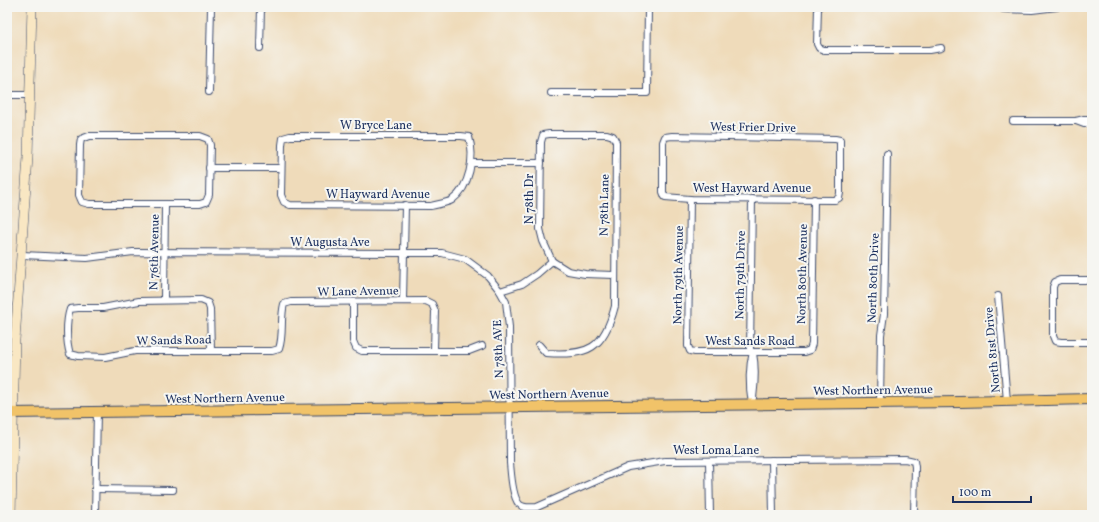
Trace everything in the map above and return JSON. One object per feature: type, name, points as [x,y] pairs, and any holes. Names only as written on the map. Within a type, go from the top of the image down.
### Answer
[{"type":"main road","points":[[11,515],[10,413],[27,178],[32,7]]},
{"type":"main road","name":"West Northern Avenue","points":[[10,413],[510,408],[1092,399]]},
{"type":"street","points":[[209,92],[211,7]]},
{"type":"street","points":[[260,48],[261,7]]},
{"type":"street","points":[[551,93],[647,93],[648,7]]},
{"type":"street","points":[[818,7],[817,44],[819,48],[824,50],[930,50],[942,48]]},
{"type":"street","points":[[1003,9],[1032,10],[1057,7]]},
{"type":"street","points":[[7,95],[30,95]]},
{"type":"street","points":[[1013,121],[1076,121],[1092,119]]},
{"type":"street","points":[[1076,121],[1084,124],[1092,124]]},
{"type":"street","name":"N 78th Lane","points":[[543,135],[607,134],[613,136],[616,142],[614,275]]},
{"type":"street","name":"N 78th Dr","points":[[543,135],[541,142],[540,229],[543,241],[552,261]]},
{"type":"street","points":[[89,136],[200,136],[208,139],[210,145],[209,168],[209,195],[206,202],[200,204],[89,204],[82,202],[79,195],[81,139],[89,136]]},
{"type":"street","name":"W Bryce Lane","points":[[281,168],[283,138],[290,136],[461,136],[469,138]]},
{"type":"street","name":"West Frier Drive","points":[[665,197],[663,192],[663,142],[665,137],[672,136],[840,140],[840,193],[838,198]]},
{"type":"street","name":"W Hayward Avenue","points":[[281,168],[281,195],[284,202],[290,205],[431,206],[451,201],[460,192],[467,180],[471,163],[471,144],[469,138]]},
{"type":"street","name":"North 80th Drive","points":[[880,403],[881,335],[884,314],[887,154]]},
{"type":"street","points":[[471,163],[541,163]]},
{"type":"street","points":[[209,168],[281,168]]},
{"type":"street","name":"West Hayward Avenue","points":[[665,197],[690,199],[814,200],[834,200],[838,198]]},
{"type":"street","name":"North 79th Avenue","points":[[690,199],[688,346],[690,351]]},
{"type":"street","name":"North 79th Drive","points":[[752,199],[751,352],[755,385],[752,404]]},
{"type":"street","name":"North 80th Avenue","points":[[810,350],[812,344],[814,200]]},
{"type":"street","name":"N 76th Avenue","points":[[164,300],[165,205]]},
{"type":"street","points":[[403,301],[405,205]]},
{"type":"street","name":"W Augusta Ave","points":[[22,255],[87,258],[132,252],[442,253],[465,260],[488,276],[500,291]]},
{"type":"street","points":[[500,291],[522,284],[552,261],[568,271],[614,275],[615,306],[610,324],[602,339],[586,350],[564,354],[546,353],[539,346]]},
{"type":"street","points":[[1092,280],[1060,280],[1054,282],[1053,287],[1053,336],[1055,341],[1092,342]]},
{"type":"street","name":"N 78th AVE","points":[[500,291],[506,302],[509,327],[510,408]]},
{"type":"street","name":"North 81st Drive","points":[[998,296],[1007,401]]},
{"type":"street","points":[[164,300],[201,300],[208,302],[210,309],[211,351]]},
{"type":"street","name":"W Sands Road","points":[[164,300],[140,301],[103,308],[70,309],[68,316],[68,348],[70,354],[78,356],[105,357],[135,351],[272,351],[279,349]]},
{"type":"street","name":"W Lane Avenue","points":[[279,349],[282,341],[282,311],[284,304],[291,302],[426,301],[432,304],[435,311],[434,350]]},
{"type":"street","points":[[353,302],[353,341],[356,348],[362,351],[469,351],[482,346]]},
{"type":"street","name":"West Sands Road","points":[[690,351],[804,352],[810,350]]},
{"type":"street","name":"West Loma Lane","points":[[510,408],[510,463],[512,480],[519,503],[526,508],[537,507],[628,467],[664,461],[905,459],[914,461],[915,467],[914,515]]},
{"type":"street","points":[[95,515],[97,412]]},
{"type":"street","points":[[709,460],[710,515]]},
{"type":"street","points":[[772,460],[773,515]]},
{"type":"street","points":[[96,489],[173,490]]}]
